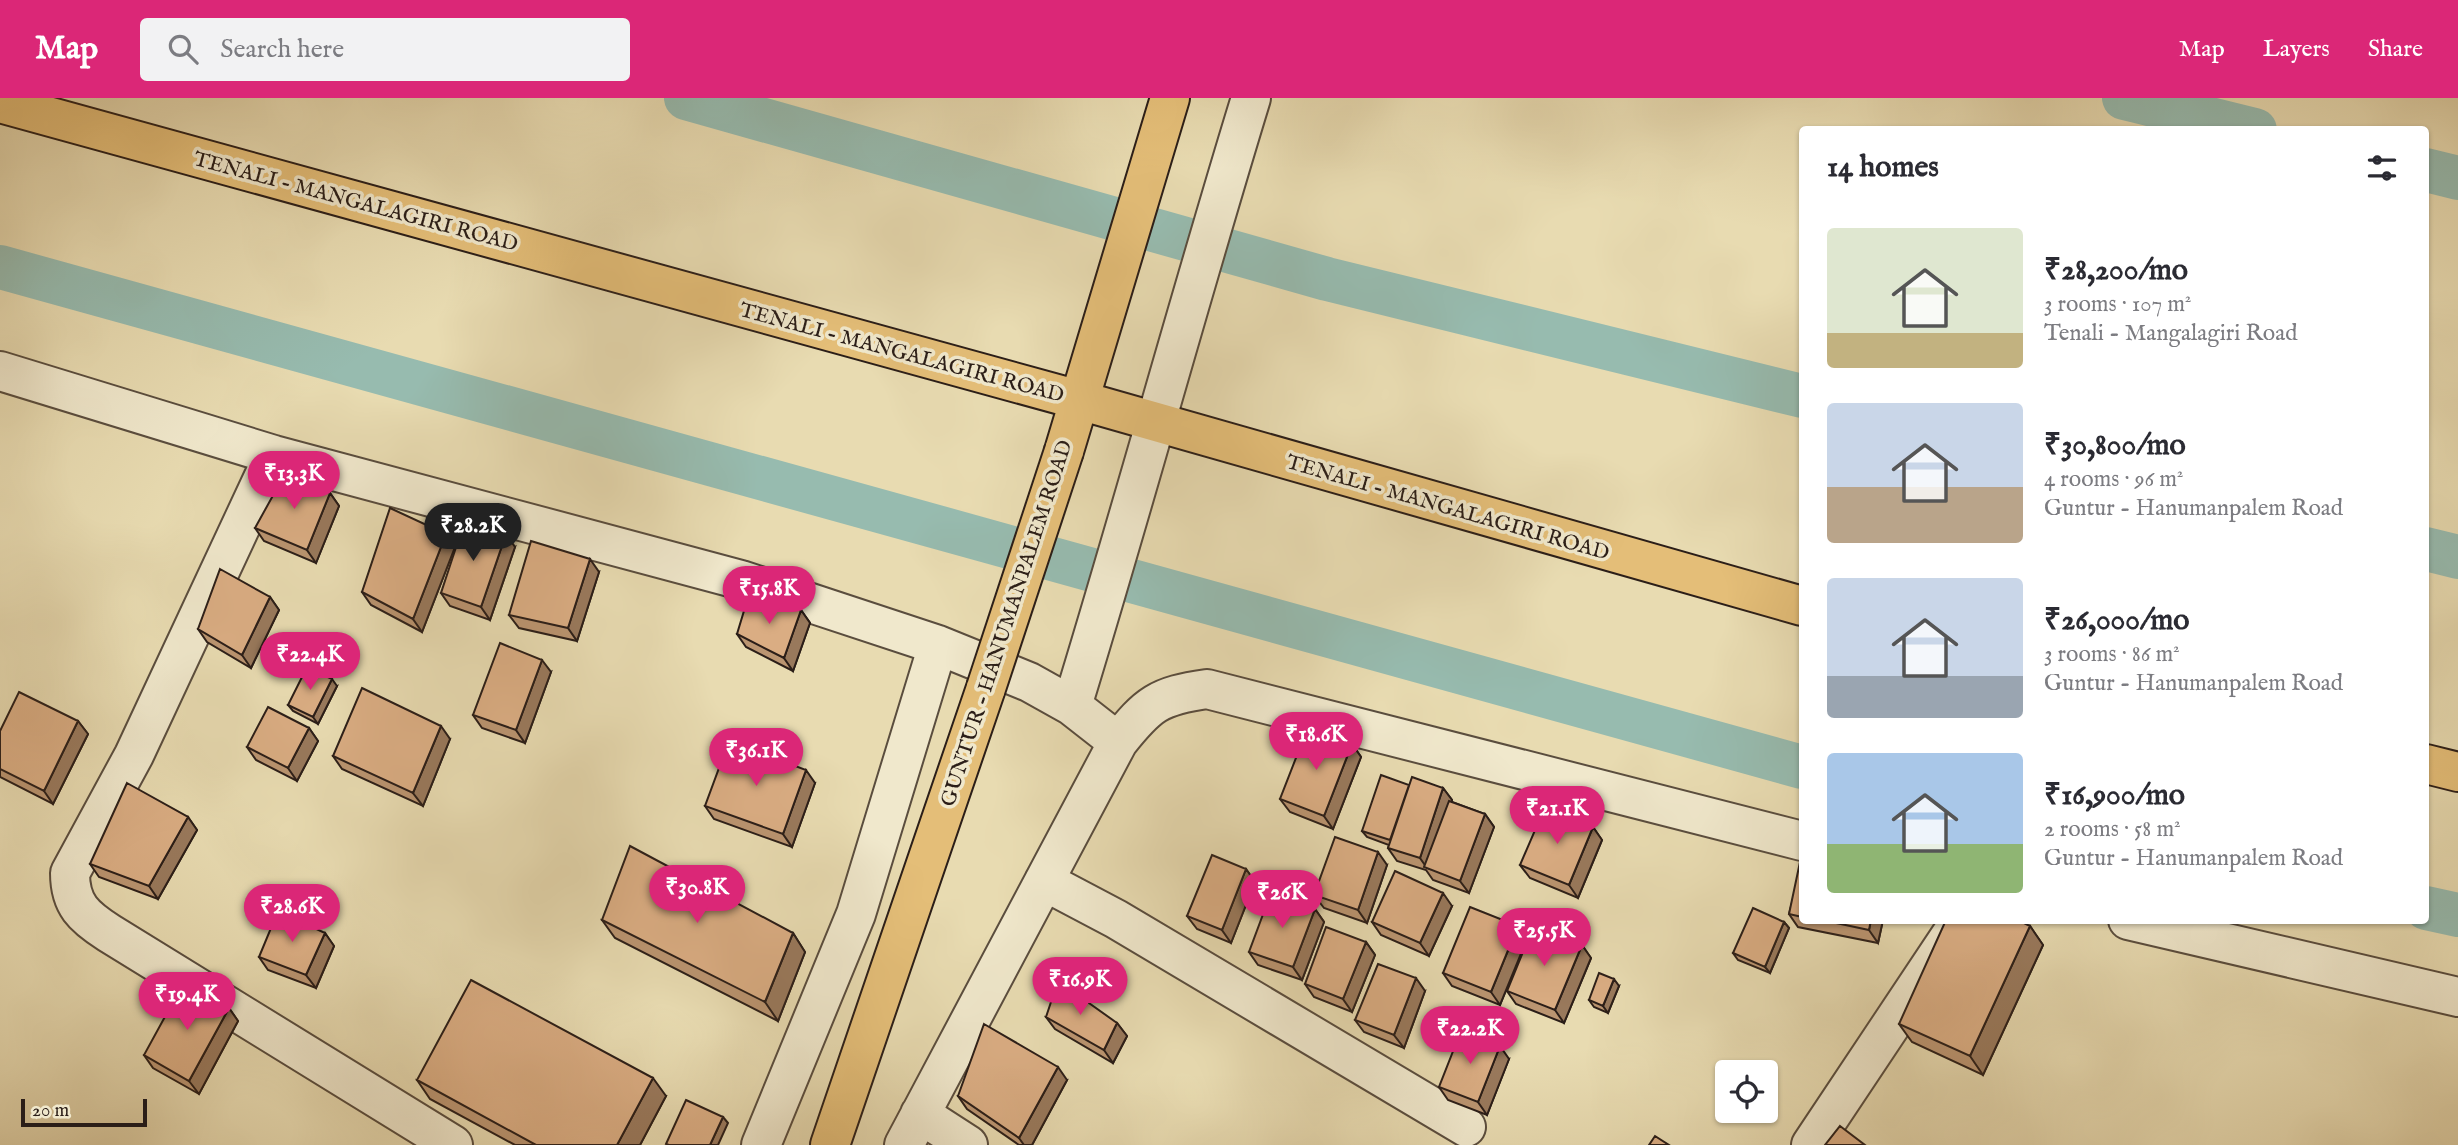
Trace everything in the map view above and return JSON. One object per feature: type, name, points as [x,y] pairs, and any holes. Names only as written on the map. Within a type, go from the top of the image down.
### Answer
[{"type":"main road","name":"GUNTUR - HANUMANPALEM ROAD","points":[[830,1145],[1064,451],[1170,98]]},
{"type":"main road","name":"TENALI - MANGALAGIRI ROAD","points":[[0,103],[1079,400],[1799,605]]},
{"type":"main road","points":[[2429,765],[2458,772]]},
{"type":"street","points":[[1072,706],[1251,98]]},
{"type":"street","points":[[0,370],[274,455],[741,580],[938,645],[1029,682],[1072,706],[1118,743]]},
{"type":"street","points":[[274,455],[134,755],[70,873],[70,894],[83,916],[453,1145]]},
{"type":"street","points":[[761,1145],[856,914],[938,645]]},
{"type":"street","points":[[968,1145],[912,1130],[1118,743],[1140,714],[1169,694],[1207,689],[1799,840]]},
{"type":"street","points":[[1044,881],[1116,919],[1466,1127]]},
{"type":"street","points":[[1811,1145],[1958,924]]},
{"type":"street","points":[[2145,924],[2458,997]]},
{"type":"building","points":[[286,472],[330,493],[307,550],[255,528]]},
{"type":"building","points":[[390,508],[446,534],[413,619],[362,592]]},
{"type":"building","points":[[465,520],[506,534],[481,607],[441,593]]},
{"type":"building","points":[[531,541],[590,559],[568,628],[509,615]]},
{"type":"building","points":[[220,569],[270,597],[242,655],[198,629]]},
{"type":"building","points":[[747,601],[801,610],[784,658],[737,634]]},
{"type":"building","points":[[500,643],[542,660],[516,730],[473,715]]},
{"type":"building","points":[[307,667],[332,679],[313,717],[288,705]]},
{"type":"building","points":[[362,688],[441,726],[413,793],[333,756]]},
{"type":"building","points":[[19,692],[78,721],[44,791],[0,769],[0,731]]},
{"type":"building","points":[[268,707],[309,728],[288,768],[247,747]]},
{"type":"building","points":[[1308,727],[1352,744],[1324,816],[1280,799]]},
{"type":"building","points":[[729,741],[806,770],[783,834],[705,806]]},
{"type":"building","points":[[1381,775],[1409,785],[1390,840],[1362,831]]},
{"type":"building","points":[[1412,777],[1443,788],[1420,858],[1388,848]]},
{"type":"building","points":[[127,783],[188,817],[149,886],[90,864]]},
{"type":"building","points":[[1449,801],[1485,814],[1460,881],[1424,867]]},
{"type":"building","points":[[1545,807],[1593,827],[1569,885],[1520,865]]},
{"type":"building","points":[[1335,837],[1378,852],[1358,910],[1314,895]]},
{"type":"building","points":[[630,846],[793,933],[765,1002],[602,920]]},
{"type":"building","points":[[1212,855],[1246,869],[1222,930],[1187,916]]},
{"type":"building","points":[[1799,867],[1799,916],[1789,914]]},
{"type":"building","points":[[1395,871],[1443,893],[1420,943],[1372,922]]},
{"type":"building","points":[[1271,893],[1315,909],[1293,967],[1249,952]]},
{"type":"building","points":[[1470,907],[1518,926],[1491,992],[1443,973]]},
{"type":"building","points":[[1753,908],[1784,922],[1765,967],[1733,953]]},
{"type":"building","points":[[278,911],[325,933],[306,975],[259,957]]},
{"type":"building","points":[[1841,924],[1870,924],[1869,930]]},
{"type":"building","points":[[1944,924],[2030,926],[1970,1056],[1899,1024]]},
{"type":"building","points":[[1534,925],[1582,945],[1555,1010],[1507,991]]},
{"type":"building","points":[[1326,927],[1366,942],[1343,999],[1305,984]]},
{"type":"building","points":[[1378,964],[1416,978],[1394,1035],[1355,1020]]},
{"type":"building","points":[[1599,973],[1614,979],[1603,1006],[1589,1000]]},
{"type":"building","points":[[471,980],[653,1078],[617,1145],[536,1145],[417,1080]]},
{"type":"building","points":[[1058,981],[1117,1023],[1104,1050],[1046,1017]]},
{"type":"building","points":[[184,982],[229,1008],[189,1081],[144,1055]]},
{"type":"building","points":[[984,1024],[1058,1067],[1019,1138],[958,1096]]},
{"type":"building","points":[[1461,1031],[1500,1046],[1478,1102],[1439,1087]]},
{"type":"building","points":[[686,1100],[723,1117],[710,1145],[666,1144]]},
{"type":"building","points":[[1840,1126],[1865,1145],[1825,1145]]},
{"type":"building","points":[[1655,1136],[1669,1145],[1649,1145]]},
{"type":"waterway","points":[[686,98],[1327,279],[1799,395]]},
{"type":"waterway","points":[[2124,98],[2239,126]]},
{"type":"waterway","points":[[2429,171],[2458,178]]},
{"type":"waterway","points":[[0,267],[1799,766]]},
{"type":"waterway","points":[[2429,550],[2458,557]]},
{"type":"waterway","points":[[2429,909],[2458,915]]}]
